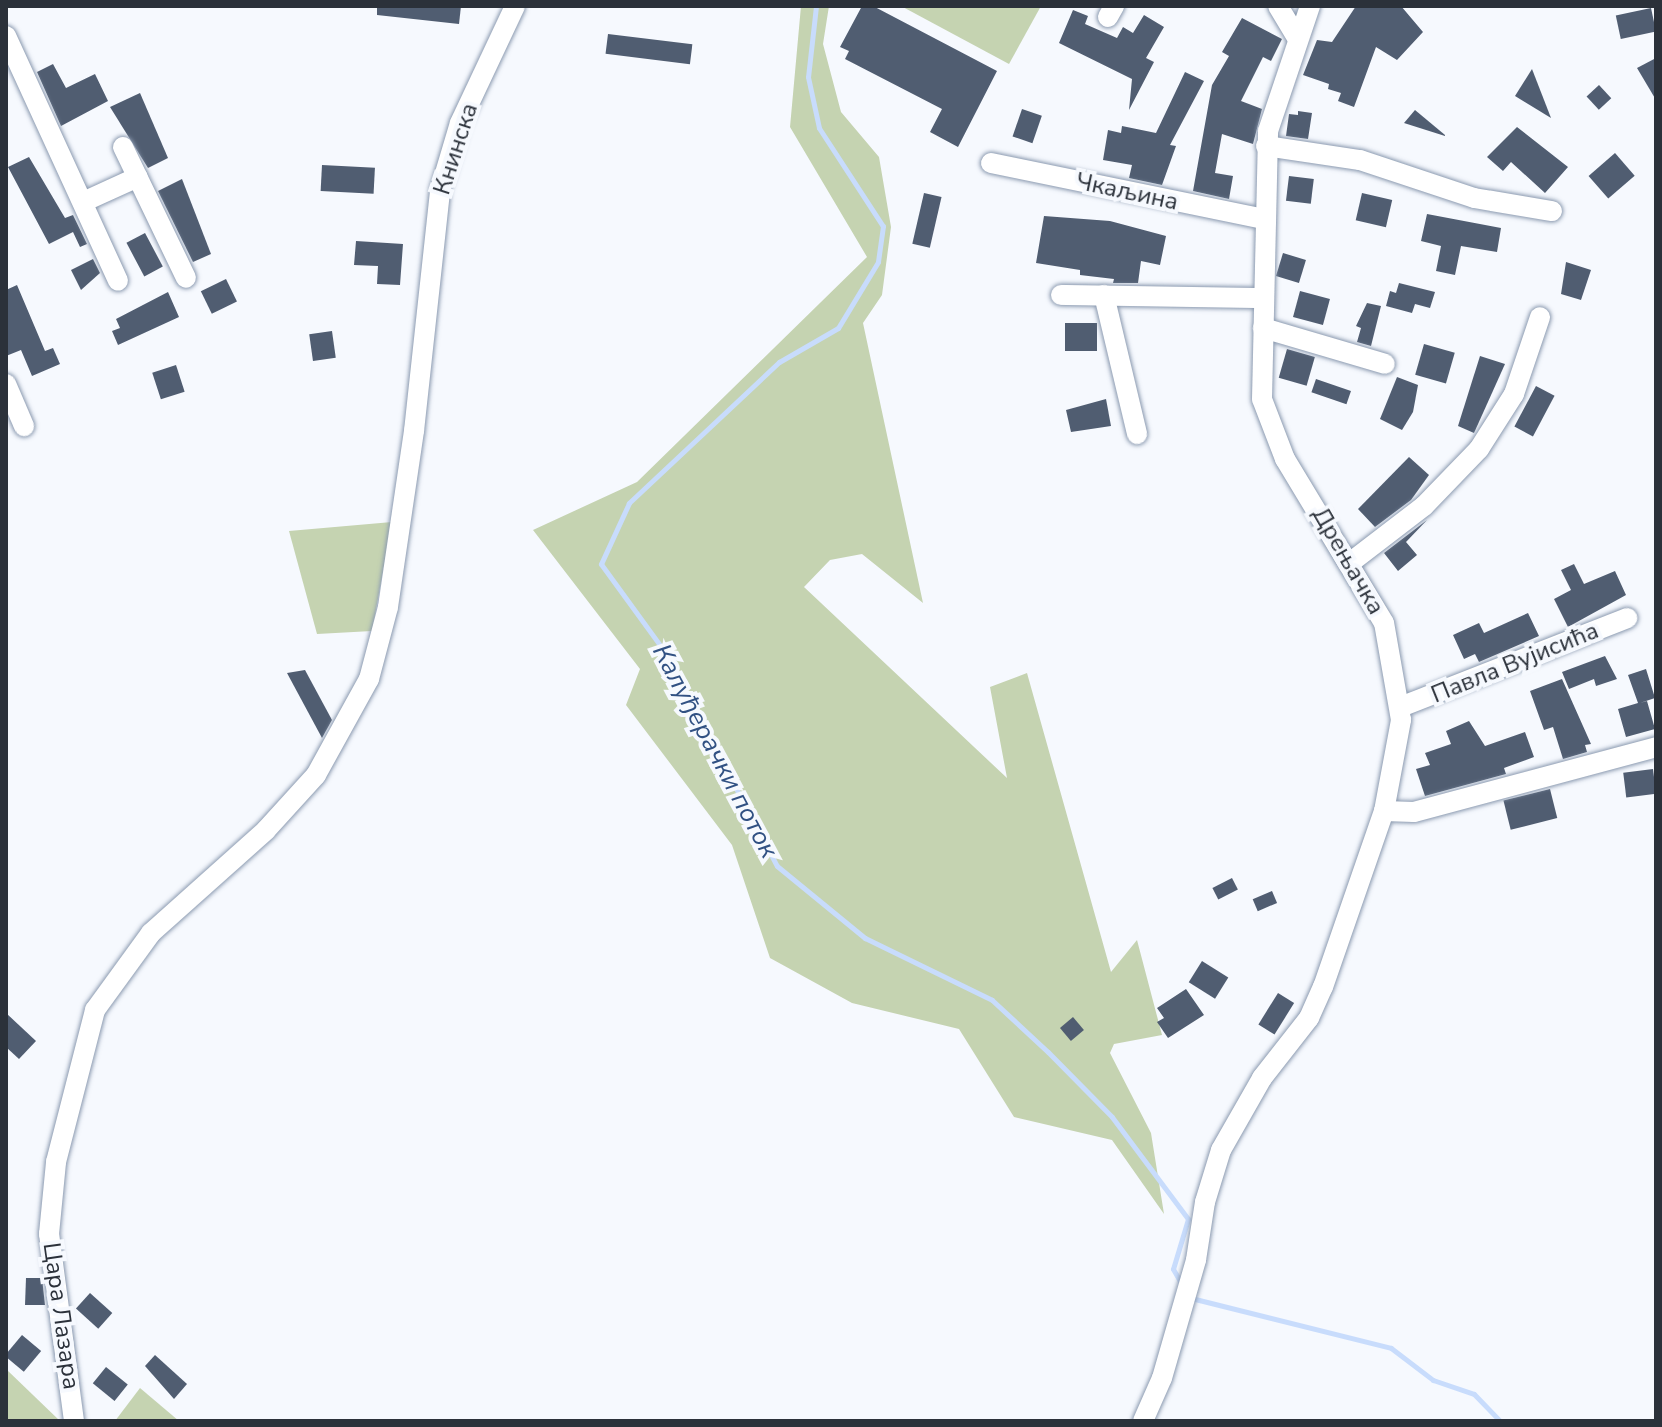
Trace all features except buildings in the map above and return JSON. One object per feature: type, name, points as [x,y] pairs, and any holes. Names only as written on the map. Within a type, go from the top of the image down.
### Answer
[{"type":"street","name":"Книнска","points":[[77,1071],[102,994],[151,933],[266,830],[316,775],[369,679],[390,592],[440,190],[452,150],[515,6]]},
{"type":"street","points":[[1278,6],[1296,36]]},
{"type":"street","name":"Дрењачка","points":[[1143,1421],[1162,1378],[1184,1288],[1196,1260],[1205,1202],[1221,1150],[1262,1078],[1309,1018],[1355,905],[1384,811],[1403,706],[1384,623],[1351,562],[1280,447],[1262,399],[1261,298],[1266,146],[1296,36],[1310,6]]},
{"type":"street","points":[[6,36],[12,67],[83,202],[118,281]]},
{"type":"street","points":[[1266,146],[1360,160],[1474,198],[1552,211]]},
{"type":"street","points":[[123,147],[186,278]]},
{"type":"street","name":"Чкаљина","points":[[991,163],[1263,219]]},
{"type":"street","points":[[83,202],[138,177]]},
{"type":"street","points":[[1061,295],[1261,298]]},
{"type":"street","points":[[1104,295],[1137,434]]},
{"type":"street","points":[[1351,562],[1424,506],[1479,449],[1514,394],[1540,317]]},
{"type":"street","points":[[1263,328],[1385,364]]},
{"type":"street","points":[[6,384],[24,426]]},
{"type":"street","name":"Павла Вујисића","points":[[1403,706],[1627,618]]},
{"type":"street","points":[[1384,811],[1414,812],[1656,747]]},
{"type":"street","name":"Цара Лазара","points":[[74,1421],[49,1234],[56,1162],[77,1071]]},
{"type":"green space","points":[[801,6],[829,6],[823,44],[841,112],[879,157],[891,227],[882,295],[863,323],[923,603],[862,554],[830,560],[804,587],[1007,778],[990,687],[1027,673],[1111,972],[1137,940],[1162,1035],[1114,1044],[1110,1053],[1151,1133],[1164,1214],[1112,1140],[1014,1117],[959,1029],[852,1003],[770,958],[732,845],[626,705],[640,669],[533,530],[637,482],[867,257],[790,127]]},
{"type":"green space","points":[[901,6],[1041,6],[1009,64]]},
{"type":"green space","points":[[392,522],[372,631],[317,634],[289,531]]},
{"type":"green space","points":[[6,1369],[60,1421],[6,1421]]},
{"type":"green space","points":[[140,1388],[179,1421],[115,1421]]},
{"type":"waterway","name":"Калуђерачки поток","points":[[816,6],[808,77],[819,128],[883,226],[878,262],[838,328],[779,362],[629,503],[601,564],[662,648],[777,866],[865,938],[992,1000],[1112,1117],[1188,1219],[1173,1269],[1183,1286]]},
{"type":"waterway","name":"Калуђерачки поток","points":[[1191,1298],[1391,1348],[1433,1380],[1474,1394],[1500,1421]]}]
